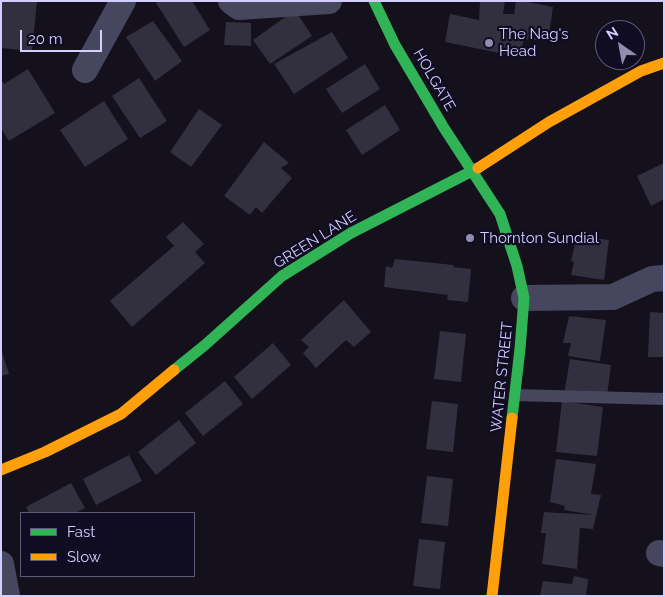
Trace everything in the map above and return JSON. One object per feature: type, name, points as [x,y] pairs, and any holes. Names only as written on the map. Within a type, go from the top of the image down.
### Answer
[{"type":"main road","name":"HOLGATE","points":[[374,1],[395,45],[444,128],[473,171]]},
{"type":"main road","name":"GREEN LANE","points":[[1,470],[45,452],[121,414],[205,344],[282,276],[351,233],[473,171],[549,122],[641,71],[664,63]]},
{"type":"main road","name":"WATER STREET","points":[[473,171],[500,214],[518,266],[524,298],[492,596]]},
{"type":"street","points":[[85,70],[123,1]]},
{"type":"street","points":[[232,1],[239,7],[329,1]]},
{"type":"street","points":[[524,298],[613,297],[652,279],[664,278]]},
{"type":"street","points":[[1,564],[7,596]]},
{"type":"lane","points":[[515,395],[664,399]]},
{"type":"building","points":[[1,1],[37,1],[32,51],[1,48]]},
{"type":"building","points":[[159,1],[192,1],[210,30],[184,47],[156,3]]},
{"type":"building","points":[[480,1],[505,1],[503,14],[514,14],[516,1],[553,7],[548,41],[524,39],[519,57],[445,42],[450,14],[479,20]]},
{"type":"building","points":[[295,10],[312,36],[270,64],[253,40]]},
{"type":"building","points":[[153,21],[182,61],[155,81],[126,37]]},
{"type":"building","points":[[226,22],[251,23],[251,46],[224,45]]},
{"type":"building","points":[[332,32],[348,58],[294,94],[274,64]]},
{"type":"building","points":[[365,64],[380,89],[342,113],[326,89]]},
{"type":"building","points":[[28,69],[55,113],[9,141],[1,128],[1,79],[4,84]]},
{"type":"building","points":[[139,78],[167,121],[140,138],[112,96]]},
{"type":"building","points":[[104,101],[128,139],[85,167],[60,130]]},
{"type":"building","points":[[385,105],[400,130],[362,155],[346,130]]},
{"type":"building","points":[[199,109],[222,125],[191,167],[170,152]]},
{"type":"building","points":[[264,142],[289,163],[281,168],[292,178],[262,213],[256,207],[250,215],[224,196]]},
{"type":"building","points":[[664,163],[664,199],[651,206],[637,176]]},
{"type":"building","points":[[183,222],[204,244],[195,252],[205,263],[132,327],[110,301],[174,246],[166,237]]},
{"type":"building","points":[[577,236],[609,240],[604,280],[571,275],[574,262],[571,261]]},
{"type":"building","points":[[395,259],[454,265],[453,267],[471,269],[468,302],[447,300],[448,295],[384,287],[386,266],[392,268]]},
{"type":"building","points":[[344,300],[371,332],[354,347],[346,340],[316,368],[303,353],[309,347],[301,340]]},
{"type":"building","points":[[650,312],[664,313],[664,357],[648,357]]},
{"type":"building","points":[[569,316],[606,320],[600,361],[568,356],[571,343],[563,343]]},
{"type":"building","points":[[440,331],[466,334],[461,382],[434,379]]},
{"type":"building","points":[[273,343],[291,365],[252,399],[234,377]]},
{"type":"building","points":[[1,349],[9,374],[1,376]]},
{"type":"building","points":[[570,359],[611,365],[607,396],[564,394]]},
{"type":"building","points":[[225,381],[243,404],[203,436],[185,413]]},
{"type":"building","points":[[432,401],[458,404],[453,452],[426,449]]},
{"type":"building","points":[[562,401],[603,407],[597,456],[556,452]]},
{"type":"building","points":[[179,420],[196,443],[156,475],[138,452]]},
{"type":"building","points":[[129,455],[142,481],[96,505],[83,479]]},
{"type":"building","points":[[556,459],[596,464],[591,494],[601,495],[593,529],[580,528],[577,569],[542,564],[546,533],[541,533],[544,512],[594,515],[564,510],[565,506],[550,502]]},
{"type":"building","points":[[427,476],[453,479],[448,526],[421,523]]},
{"type":"building","points":[[71,483],[85,508],[77,512],[28,512],[26,507]]},
{"type":"building","points":[[419,539],[445,542],[440,589],[413,586]]},
{"type":"building","points":[[574,576],[588,579],[586,596],[540,596],[543,581],[572,584]]},
{"type":"traffic: fast","points":[[374,1],[395,45],[444,128],[500,214],[517,266],[524,298],[512,418]]},
{"type":"traffic: fast","points":[[174,370],[282,276],[351,233],[478,168]]},
{"type":"traffic: slow","points":[[478,168],[549,122],[641,71],[664,63]]},
{"type":"traffic: slow","points":[[1,470],[45,452],[121,414],[174,370]]},
{"type":"traffic: slow","points":[[492,596],[512,418]]},
{"type":"place","name":"The Nag's Head","points":[[489,43]]},
{"type":"place","name":"Thornton Sundial","points":[[470,238]]}]
